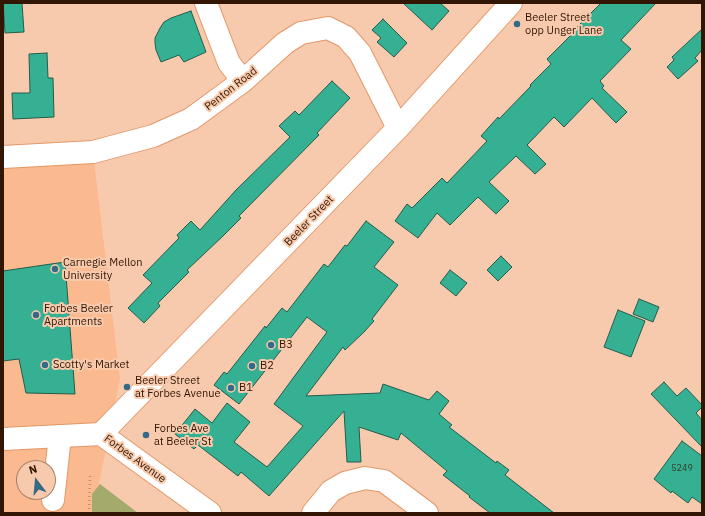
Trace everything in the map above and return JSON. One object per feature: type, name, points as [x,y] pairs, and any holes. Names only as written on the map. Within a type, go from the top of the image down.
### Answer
[{"type":"street","points":[[206,3],[229,63],[243,81]]},
{"type":"street","name":"Beeler Street","points":[[101,434],[398,128],[504,5]]},
{"type":"street","name":"Penton Road","points":[[3,157],[93,152],[153,136],[191,119],[243,81],[285,43],[301,33],[328,28],[346,38],[360,54],[398,128]]},
{"type":"street","name":"Forbes Avenue","points":[[3,440],[101,434],[210,513]]},
{"type":"street","points":[[56,473],[60,436]]},
{"type":"street","points":[[314,513],[331,491],[345,483],[365,478],[384,481],[427,513]]},
{"type":"path","points":[[89,513],[90,475]]},
{"type":"shaded area","name":"Carnegie Mellon University","points":[[93,152],[120,379],[99,484],[136,513],[3,513],[3,158]]},
{"type":"green space","points":[[100,484],[138,513],[92,513],[92,494]]},
{"type":"building","points":[[3,3],[22,3],[24,32],[5,33]]},
{"type":"building","points":[[403,3],[440,3],[449,11],[432,30]]},
{"type":"building","points":[[601,3],[656,3],[621,40],[631,49],[600,81],[604,86],[602,88],[627,112],[616,123],[592,98],[564,127],[554,117],[527,145],[546,164],[535,174],[516,156],[489,182],[509,201],[496,214],[478,197],[450,225],[437,213],[418,238],[395,221],[407,204],[412,208],[442,178],[447,183],[487,141],[481,136],[551,64],[547,59]]},
{"type":"building","points":[[191,11],[206,52],[184,62],[179,55],[161,62],[155,43],[155,38],[160,28],[164,22],[171,18]]},
{"type":"building","points":[[383,19],[407,43],[394,57],[377,42],[381,38],[372,30]]},
{"type":"building","points":[[702,29],[702,50],[695,58],[698,61],[678,79],[667,67],[674,60],[672,57]]},
{"type":"building","points":[[47,53],[48,78],[53,78],[54,117],[13,119],[12,93],[30,93],[29,54]]},
{"type":"building","points":[[332,81],[350,98],[317,133],[319,135],[239,216],[241,218],[187,270],[189,272],[158,303],[160,306],[144,323],[128,308],[152,283],[143,275],[179,238],[177,235],[191,221],[200,230],[236,190],[290,137],[279,126],[295,111],[299,115]]},
{"type":"building","points":[[366,221],[394,242],[374,267],[398,285],[372,319],[374,321],[345,350],[343,347],[306,396],[380,393],[383,384],[429,400],[437,391],[449,401],[439,414],[452,425],[449,427],[496,463],[497,461],[509,470],[505,475],[554,513],[490,513],[443,475],[447,471],[401,433],[398,440],[359,427],[361,462],[347,462],[344,411],[269,496],[241,472],[238,476],[198,445],[194,449],[175,434],[195,409],[212,423],[227,403],[250,422],[234,442],[267,467],[303,426],[274,404],[327,332],[307,317],[239,404],[214,385],[224,372],[227,374],[265,326],[266,328],[282,308],[287,312],[324,264],[328,267],[345,245],[347,246]]},
{"type":"building","points":[[501,256],[512,267],[498,281],[487,270]]},
{"type":"building","name":"Forbes Beeler Apartments","points":[[65,262],[75,394],[26,393],[19,359],[3,361],[3,271]]},
{"type":"building","points":[[450,270],[467,283],[456,296],[440,283]]},
{"type":"building","points":[[639,299],[659,307],[653,322],[633,314]]},
{"type":"building","points":[[618,310],[645,321],[631,357],[604,347]]},
{"type":"building","points":[[664,382],[677,396],[686,388],[702,405],[696,413],[702,420],[702,447],[651,394]]},
{"type":"building","points":[[682,441],[702,456],[702,504],[692,497],[688,503],[672,491],[671,493],[654,479]]},
{"type":"place","name":"Beeler Street opp Unger Lane","points":[[517,24]]},
{"type":"place","name":"Carnegie Mellon University","points":[[55,269]]},
{"type":"place","name":"Forbes Beeler Apartments","points":[[36,315]]},
{"type":"place","name":"B3","points":[[271,345]]},
{"type":"place","name":"Scotty's Market","points":[[45,365]]},
{"type":"place","name":"B2","points":[[252,366]]},
{"type":"place","name":"Beeler Street at Forbes Avenue","points":[[127,387]]},
{"type":"place","name":"B1","points":[[231,388]]},
{"type":"place","name":"Forbes Ave at Beeler St","points":[[146,435]]}]
